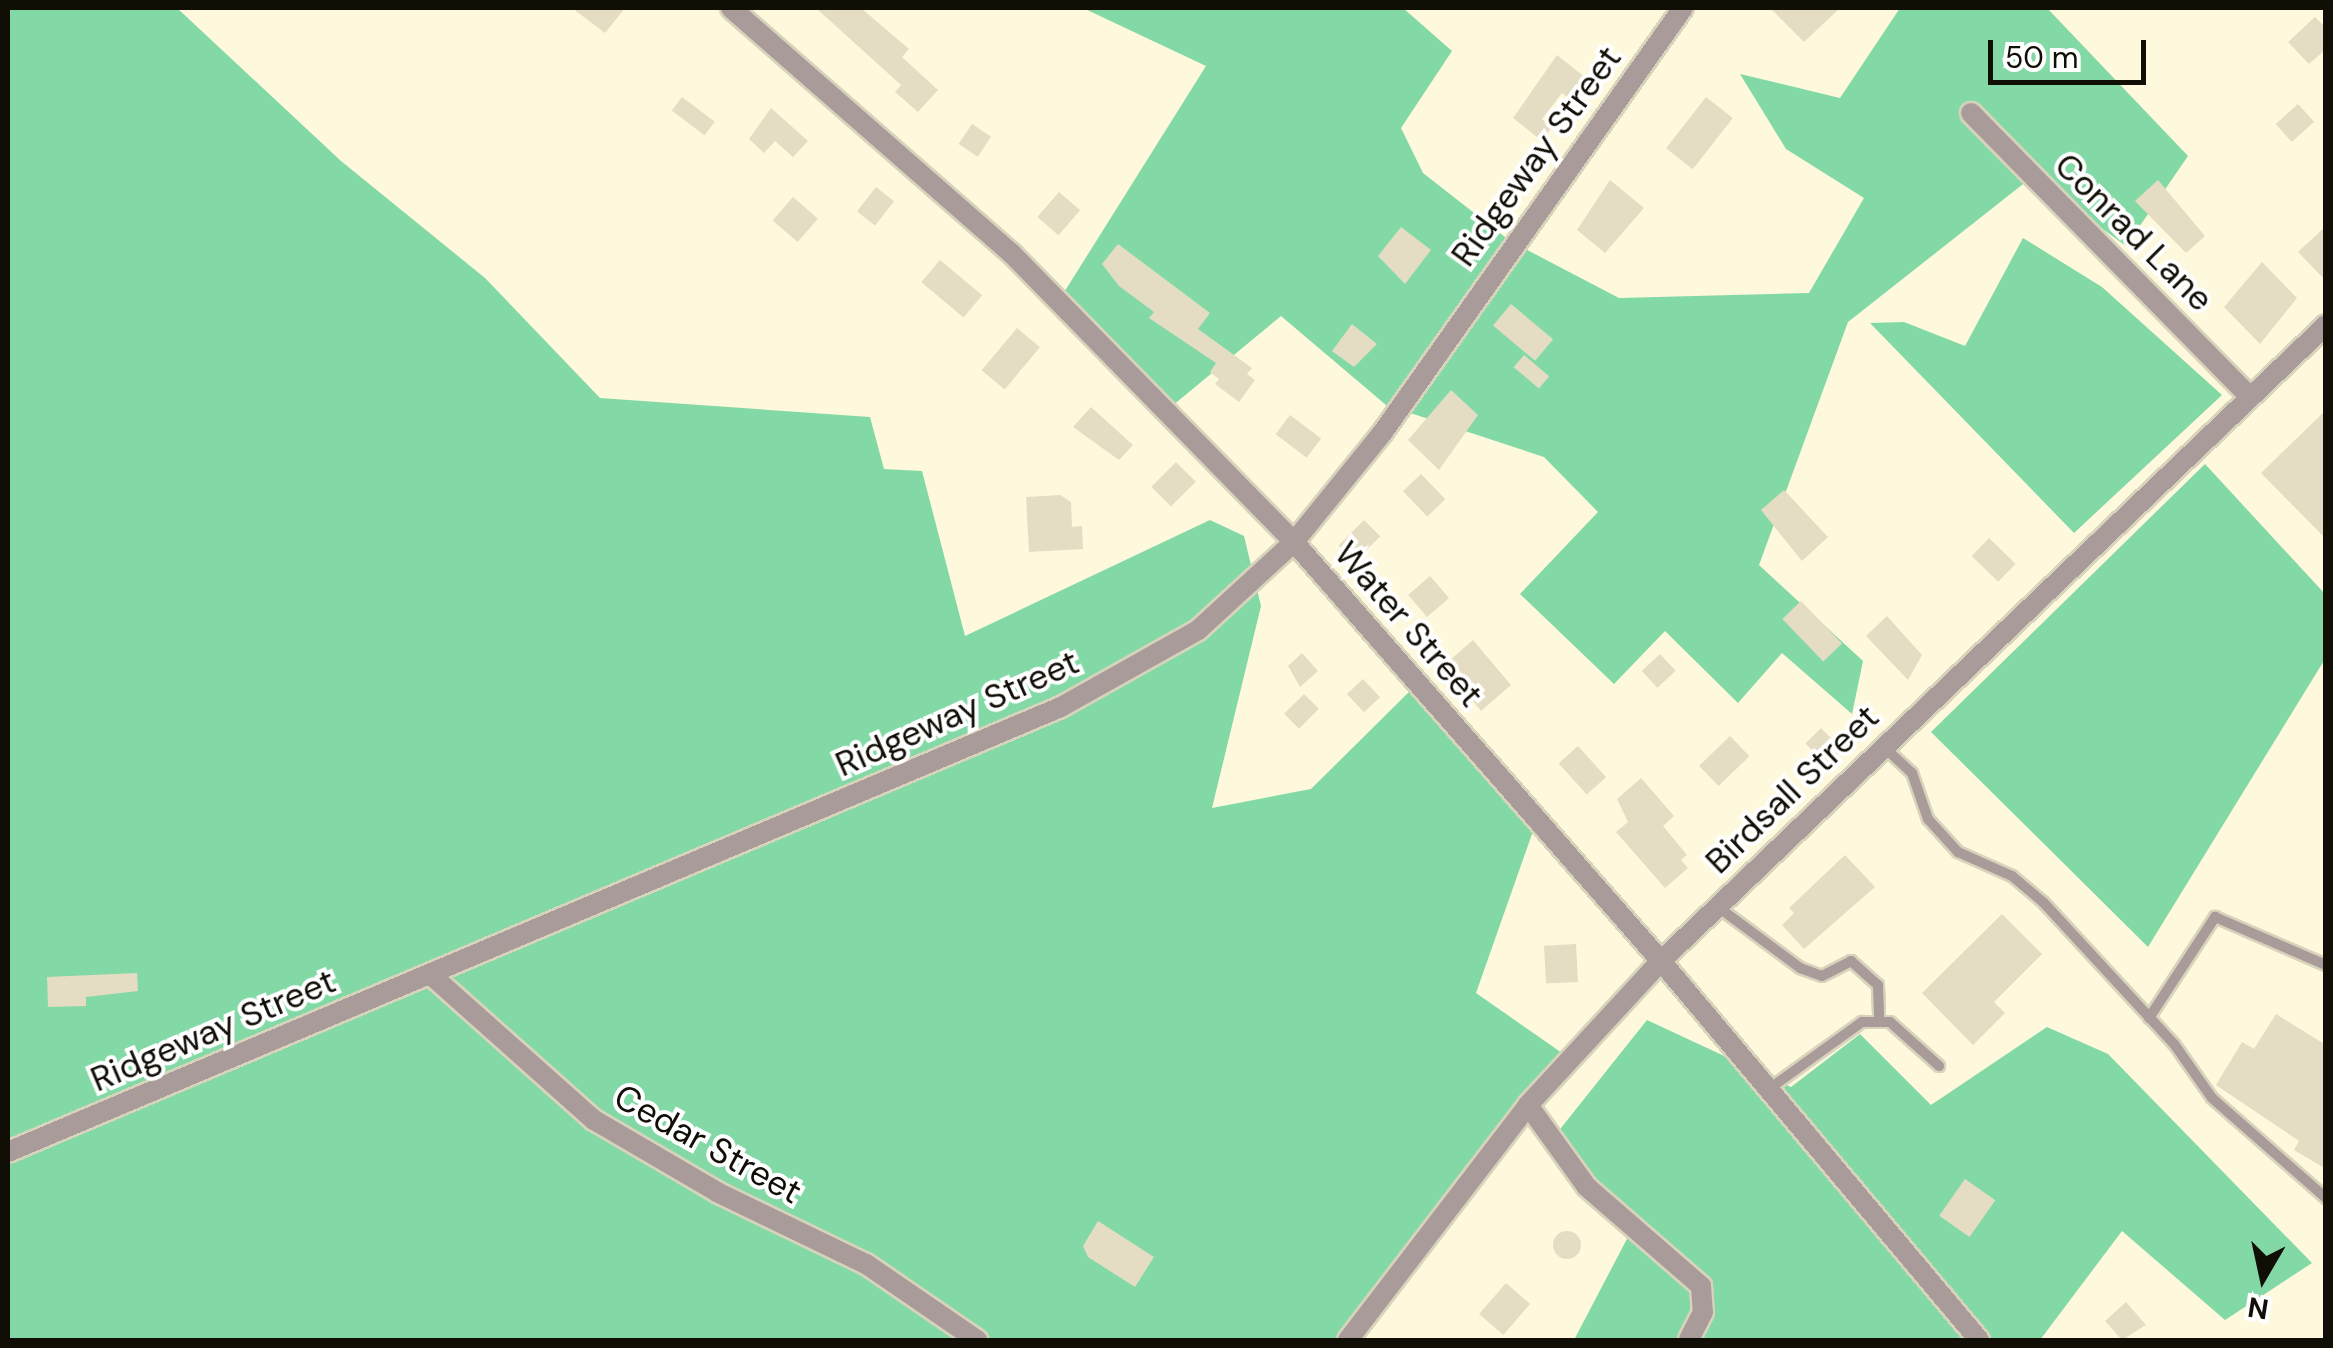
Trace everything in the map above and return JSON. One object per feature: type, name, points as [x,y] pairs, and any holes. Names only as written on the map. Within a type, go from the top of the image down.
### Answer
[{"type":"street","name":"Water Street","points":[[731,8],[1012,254],[1294,542],[1661,961],[1979,1340]]},
{"type":"street","name":"Ridgeway Street","points":[[8,1152],[1061,707],[1198,630],[1294,542],[1383,432],[1684,8]]},
{"type":"street","name":"Conrad Lane","points":[[1971,114],[2250,397]]},
{"type":"street","name":"Birdsall Street","points":[[1348,1340],[1528,1105],[1661,961],[2326,325]]},
{"type":"street","name":"Cedar Street","points":[[430,974],[594,1120],[717,1192],[866,1264],[977,1340]]},
{"type":"street","points":[[1528,1105],[1587,1188],[1701,1286],[1702,1312],[1690,1340]]},
{"type":"lane","points":[[1882,746],[1912,773],[1928,820],[1958,852],[2012,876],[2043,902],[2149,1018],[2212,1098],[2326,1198]]},
{"type":"lane","points":[[1717,906],[1800,968],[1822,976],[1852,961],[1878,985],[1879,1022]]},
{"type":"lane","points":[[2149,1018],[2214,917],[2326,965]]},
{"type":"lane","points":[[1768,1089],[1862,1022],[1890,1022],[1939,1066]]},
{"type":"green space","points":[[8,8],[177,8],[341,161],[485,278],[600,398],[870,417],[884,469],[922,471],[965,636],[1210,520],[1244,536],[1261,606],[1212,808],[1311,789],[1412,689],[1538,817],[1476,993],[1572,1060],[1362,1340],[8,1340]]},
{"type":"green space","points":[[1083,8],[1403,8],[1452,51],[1401,128],[1423,173],[1510,241],[1619,298],[1809,293],[1864,198],[1786,149],[1740,74],[1840,98],[1900,8],[2047,8],[2188,156],[2126,246],[2032,177],[1848,322],[1759,565],[1863,661],[1852,714],[1782,653],[1738,703],[1665,631],[1614,684],[1520,594],[1598,512],[1544,457],[1386,405],[1281,316],[1172,406],[1058,302],[1206,66]]},
{"type":"green space","points":[[2023,238],[2102,287],[2222,395],[2074,533],[1870,323],[1904,322],[1965,346]]},
{"type":"green space","points":[[2205,464],[2325,594],[2325,659],[2148,947],[1931,732]]},
{"type":"green space","points":[[1647,1020],[1791,1087],[1860,1034],[1931,1105],[2047,1027],[2108,1054],[2312,1263],[2225,1320],[2122,1231],[2040,1340],[1574,1340],[1628,1237],[1553,1138]]},
{"type":"building","points":[[572,8],[625,8],[605,33]]},
{"type":"building","points":[[816,8],[861,8],[909,49],[902,57],[938,90],[918,112],[895,92],[901,85]]},
{"type":"building","points":[[1770,8],[1840,8],[1804,42]]},
{"type":"building","points":[[2315,17],[2326,28],[2326,49],[2309,64],[2288,42]]},
{"type":"building","points":[[1557,55],[1591,82],[1574,103],[1562,93],[1542,119],[1552,127],[1542,141],[1513,118]]},
{"type":"building","points":[[682,97],[715,122],[705,135],[672,111]]},
{"type":"building","points":[[1706,97],[1733,118],[1693,169],[1666,148]]},
{"type":"building","points":[[2298,104],[2314,122],[2292,142],[2276,124]]},
{"type":"building","points":[[771,108],[808,141],[793,157],[775,141],[764,153],[749,139]]},
{"type":"building","points":[[972,124],[991,137],[978,157],[959,144]]},
{"type":"building","points":[[1610,180],[1644,208],[1605,253],[1577,230]]},
{"type":"building","points":[[2158,180],[2205,236],[2186,253],[2135,201]]},
{"type":"building","points":[[876,187],[894,201],[875,226],[857,211]]},
{"type":"building","points":[[1059,192],[1080,210],[1058,235],[1037,217]]},
{"type":"building","points":[[793,197],[818,219],[798,242],[773,220]]},
{"type":"building","points":[[2326,226],[2326,281],[2298,252]]},
{"type":"building","points":[[1401,227],[1431,250],[1405,284],[1378,256]]},
{"type":"building","points":[[1118,244],[1210,313],[1198,329],[1252,368],[1247,374],[1255,380],[1239,402],[1215,384],[1219,379],[1210,372],[1216,363],[1149,318],[1154,312],[1119,286],[1102,264]]},
{"type":"building","points":[[940,260],[982,295],[963,318],[921,282]]},
{"type":"building","points":[[2262,262],[2297,298],[2260,344],[2224,307]]},
{"type":"building","points":[[1511,304],[1553,339],[1535,361],[1493,325]]},
{"type":"building","points":[[1352,324],[1377,344],[1354,367],[1332,351]]},
{"type":"building","points":[[1017,328],[1040,347],[1005,389],[982,370]]},
{"type":"building","points":[[1524,355],[1549,376],[1539,388],[1514,367]]},
{"type":"building","points":[[1451,390],[1478,415],[1439,470],[1408,440]]},
{"type":"building","points":[[1091,407],[1133,445],[1119,460],[1073,427]]},
{"type":"building","points":[[2326,410],[2326,539],[2261,473]]},
{"type":"building","points":[[1290,415],[1321,438],[1307,458],[1276,434]]},
{"type":"building","points":[[1176,462],[1196,482],[1171,507],[1151,487]]},
{"type":"building","points":[[1421,474],[1445,499],[1427,517],[1403,491]]},
{"type":"building","points":[[1784,490],[1828,537],[1802,561],[1761,510]]},
{"type":"building","points":[[1060,495],[1071,502],[1072,527],[1082,526],[1083,549],[1029,552],[1026,497]]},
{"type":"building","points":[[1364,520],[1380,536],[1355,562],[1339,545]]},
{"type":"building","points":[[1989,538],[2016,564],[1998,582],[1972,556]]},
{"type":"building","points":[[1430,576],[1449,598],[1427,617],[1408,595]]},
{"type":"building","points":[[1801,601],[1842,643],[1823,662],[1782,619]]},
{"type":"building","points":[[1887,616],[1922,655],[1908,680],[1866,636]]},
{"type":"building","points":[[1473,640],[1511,685],[1481,711],[1466,692],[1473,686],[1450,660]]},
{"type":"building","points":[[1302,653],[1318,671],[1300,687],[1288,666]]},
{"type":"building","points":[[1660,654],[1676,671],[1657,688],[1642,671]]},
{"type":"building","points":[[1363,679],[1380,697],[1364,712],[1347,694]]},
{"type":"building","points":[[1304,694],[1319,709],[1299,729],[1284,714]]},
{"type":"building","points":[[1821,728],[1843,750],[1827,765],[1805,744]]},
{"type":"building","points":[[1730,736],[1749,756],[1719,786],[1699,766]]},
{"type":"building","points":[[1578,746],[1606,777],[1587,795],[1559,763]]},
{"type":"building","points":[[1641,778],[1674,816],[1663,826],[1687,855],[1681,860],[1688,868],[1665,888],[1616,832],[1628,822],[1617,799]]},
{"type":"building","points":[[1845,855],[1875,887],[1804,949],[1782,925],[1794,913],[1789,908]]},
{"type":"building","points":[[2002,914],[2042,954],[1994,1002],[2005,1013],[1973,1045],[1922,993]]},
{"type":"building","points":[[1576,944],[1578,982],[1546,984],[1544,946]]},
{"type":"building","points":[[137,973],[138,991],[86,997],[86,1006],[48,1007],[47,977]]},
{"type":"building","points":[[2276,1014],[2326,1045],[2326,1169],[2294,1150],[2299,1141],[2216,1085],[2242,1042],[2254,1049]]},
{"type":"building","points":[[1965,1179],[1995,1200],[1969,1237],[1939,1216]]},
{"type":"building","points":[[1098,1221],[1154,1257],[1135,1287],[1088,1257],[1083,1246]]},
{"type":"building","points":[[1567,1231],[1577,1235],[1581,1245],[1577,1255],[1567,1259],[1557,1255],[1553,1245],[1557,1235]]},
{"type":"building","points":[[1506,1283],[1530,1304],[1503,1335],[1479,1314]]},
{"type":"building","points":[[2126,1302],[2146,1325],[2122,1340],[2105,1321]]}]
